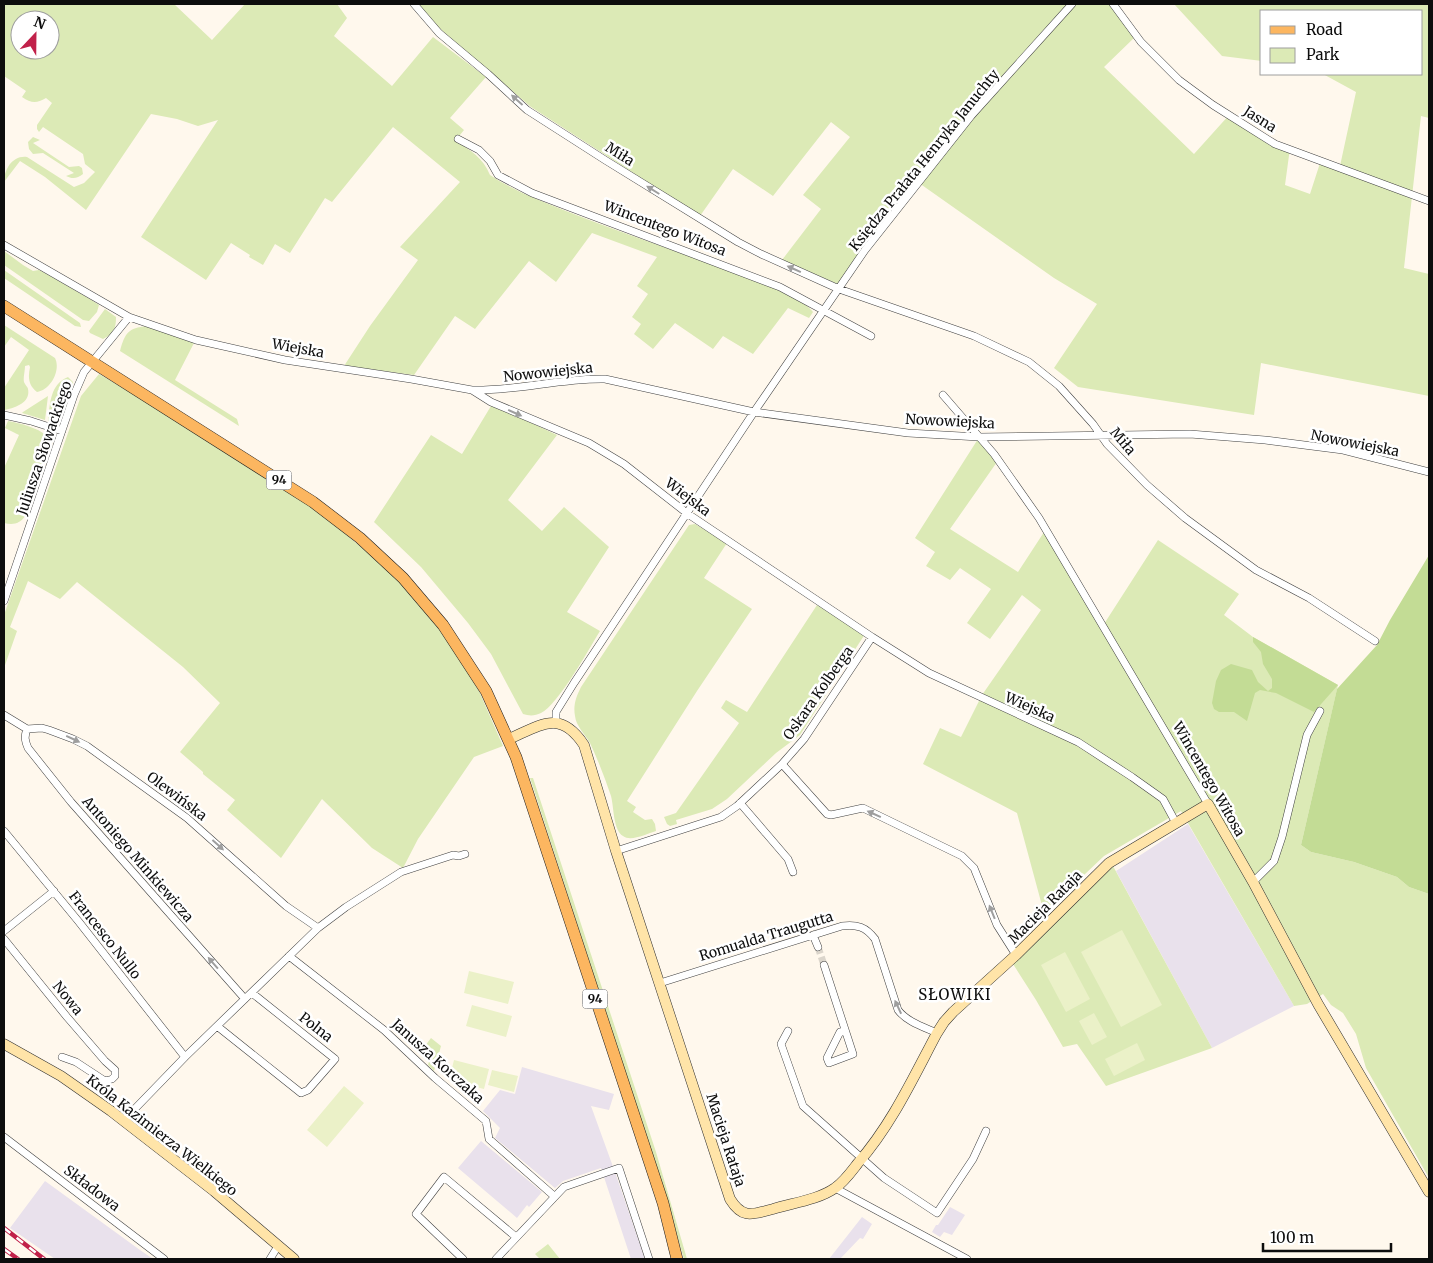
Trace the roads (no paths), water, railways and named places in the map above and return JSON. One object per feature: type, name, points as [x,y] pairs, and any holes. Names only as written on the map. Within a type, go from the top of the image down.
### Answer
[{"type":"main road","name":"94","points":[[4,306],[314,502],[360,538],[402,578],[443,626],[486,691],[509,739],[536,814],[663,1203],[678,1259]]},
{"type":"street","name":"Miła","points":[[414,4],[439,34],[488,74],[527,110],[738,242],[838,289],[974,336],[1029,362],[1070,398],[1107,444],[1147,485],[1185,518],[1256,570],[1309,598],[1375,641]]},
{"type":"street","name":"Księdza Prałata Henryka Januchty","points":[[838,289],[865,250],[971,116],[1072,4]]},
{"type":"street","name":"Jasna","points":[[1113,4],[1141,42],[1179,80],[1213,105],[1275,144],[1429,201]]},
{"type":"street","name":"Wincentego Witosa","points":[[458,139],[479,150],[490,161],[498,175],[532,193],[780,287],[870,336]]},
{"type":"street","name":"Wiejska","points":[[4,246],[129,316],[196,340],[285,360],[472,390],[491,402],[596,447],[624,464],[688,514],[929,673],[1078,742],[1132,777],[1163,799],[1176,823]]},
{"type":"street","points":[[509,739],[545,723],[556,722],[556,712],[574,683],[838,289]]},
{"type":"street","name":"Juliusza Słowackiego","points":[[4,601],[74,395],[84,372],[102,352],[129,316]]},
{"type":"street","name":"Nowowiejska","points":[[472,390],[510,390],[585,379],[605,379],[754,412],[908,433],[979,437],[1190,434],[1265,440],[1343,450],[1429,472]]},
{"type":"street","name":"Wincentego Witosa","points":[[943,395],[1006,469],[1039,518],[1208,804],[1318,1004],[1429,1192]]},
{"type":"street","points":[[4,415],[62,431]]},
{"type":"street","name":"Oskara Kolberga","points":[[616,851],[721,817],[740,803],[782,764],[804,739],[872,637]]},
{"type":"street","points":[[1252,882],[1274,861],[1282,837],[1307,735],[1320,711]]},
{"type":"street","name":"Olewińska","points":[[4,715],[26,729],[42,728],[73,739],[116,767],[187,818],[286,906],[318,928]]},
{"type":"street","name":"Macieja Rataja","points":[[556,722],[573,731],[584,745],[616,851],[730,1199],[740,1211],[751,1215],[818,1196],[835,1188],[878,1139],[895,1113],[937,1033],[953,1012],[1016,955],[1109,863],[1208,804]]},
{"type":"street","name":"Antoniego Minkiewicza","points":[[26,729],[24,734],[28,748],[71,802],[245,1000]]},
{"type":"street","points":[[782,764],[827,814],[831,815],[862,808],[962,856],[974,868],[997,925],[1016,955]]},
{"type":"street","points":[[740,803],[788,859],[793,872]]},
{"type":"street","name":"Francesco Nullo","points":[[4,831],[54,891],[185,1057]]},
{"type":"street","points":[[124,1120],[185,1057],[318,928],[346,907],[401,872],[453,855],[466,854]]},
{"type":"street","points":[[4,931],[54,891]]},
{"type":"street","name":"Romualda Traugutta","points":[[660,983],[842,926],[860,926],[868,930],[875,939],[898,1010],[912,1021],[937,1033]]},
{"type":"street","points":[[814,935],[818,947]]},
{"type":"street","name":"Nowa","points":[[4,939],[67,1017],[115,1070],[115,1076],[105,1081],[76,1062],[62,1057]]},
{"type":"street","name":"Janusza Korczaka","points":[[289,956],[384,1030],[435,1078],[486,1121],[489,1139],[554,1196]]},
{"type":"street","points":[[824,965],[853,1054],[829,1063],[828,1058],[840,1032],[845,1031]]},
{"type":"street","name":"Polna","points":[[217,1026],[301,1092],[308,1090],[335,1058],[252,992]]},
{"type":"street","points":[[788,1031],[781,1044],[803,1106],[896,1187],[937,1213],[973,1159],[986,1132]]},
{"type":"street","name":"Króla Kazimierza Wielkiego","points":[[4,1044],[61,1076],[124,1120],[214,1191],[294,1259]]},
{"type":"street","name":"Składowa","points":[[4,1137],[164,1259]]},
{"type":"street","points":[[496,1259],[564,1187],[619,1168],[649,1259]]},
{"type":"street","points":[[463,1259],[416,1214],[444,1177],[516,1237]]},
{"type":"street","points":[[835,1188],[968,1259]]},
{"type":"street","points":[[270,1259],[278,1246]]},
{"type":"tunnel","points":[[818,947],[824,965]]},
{"type":"railway","points":[[4,1228],[44,1259]]},
{"type":"railway","points":[[4,1249],[18,1259]]},
{"type":"district","name":"SŁOWIKI","points":[[955,995]]}]
